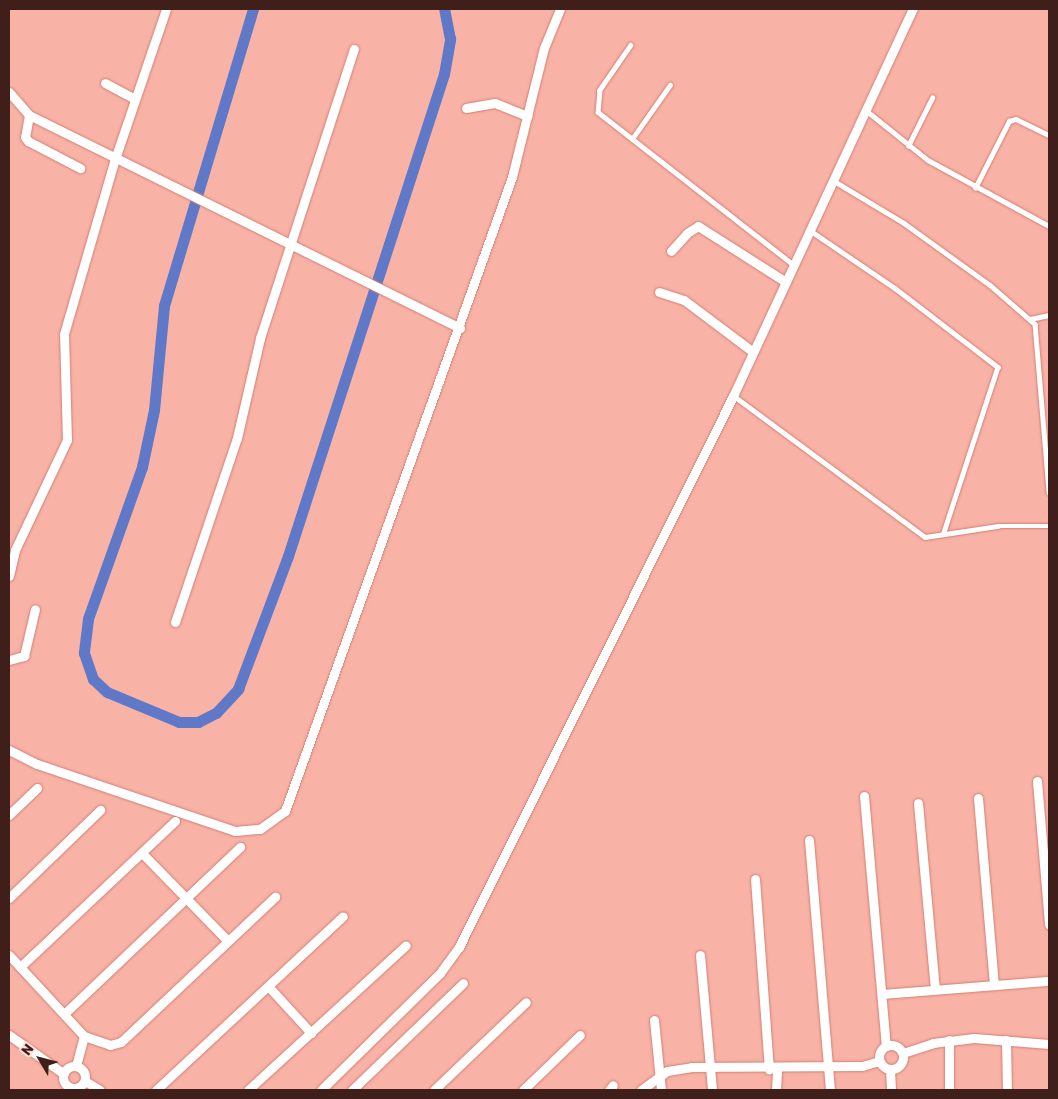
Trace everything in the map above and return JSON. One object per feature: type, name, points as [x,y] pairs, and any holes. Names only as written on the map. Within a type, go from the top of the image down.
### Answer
[{"type":"street","points":[[9,576],[15,550],[67,440],[64,334],[115,159],[166,9]]},
{"type":"street","points":[[9,750],[37,764],[235,830],[260,829],[279,819],[291,800],[460,328],[512,177],[544,48],[560,9]]},
{"type":"street","points":[[321,1090],[440,973],[459,947],[732,396],[752,351],[811,232],[913,9]]},
{"type":"street","points":[[175,622],[237,438],[260,338],[354,49]]},
{"type":"street","points":[[105,83],[135,99]]},
{"type":"street","points":[[9,92],[29,115],[185,195],[460,328]]},
{"type":"street","points":[[466,108],[495,103],[527,116]]},
{"type":"street","points":[[29,115],[25,137],[28,141],[80,168]]},
{"type":"street","points":[[671,251],[687,233],[698,226],[786,282]]},
{"type":"street","points":[[659,292],[684,300],[752,351]]},
{"type":"street","points":[[9,660],[24,656],[35,609]]},
{"type":"street","points":[[1037,781],[1049,924]]},
{"type":"street","points":[[9,815],[37,788]]},
{"type":"street","points":[[864,796],[886,1046]]},
{"type":"street","points":[[978,798],[994,985]]},
{"type":"street","points":[[918,803],[935,989]]},
{"type":"street","points":[[9,898],[100,810]]},
{"type":"street","points":[[20,967],[174,822]]},
{"type":"street","points":[[809,840],[830,1066],[830,1090]]},
{"type":"street","points":[[64,1014],[240,847]]},
{"type":"street","points":[[142,852],[228,941]]},
{"type":"street","points":[[755,879],[776,1090]]},
{"type":"street","points":[[9,955],[84,1036],[110,1044],[121,1042],[275,897]]},
{"type":"street","points":[[156,1090],[343,916]]},
{"type":"street","points":[[248,1090],[406,945]]},
{"type":"street","points":[[700,955],[712,1090]]},
{"type":"street","points":[[882,994],[1049,981]]},
{"type":"street","points":[[352,1090],[463,983]]},
{"type":"street","points":[[268,986],[311,1033]]},
{"type":"street","points":[[434,1090],[526,1002]]},
{"type":"street","points":[[654,1020],[661,1090]]},
{"type":"street","points":[[9,1035],[64,1074],[66,1088],[77,1088],[85,1081]]},
{"type":"street","points":[[523,1090],[580,1035]]},
{"type":"street","points":[[64,1074],[76,1066],[84,1036]]},
{"type":"street","points":[[903,1053],[948,1040],[1006,1040],[1049,1044]]},
{"type":"street","points":[[948,1040],[949,1090]]},
{"type":"street","points":[[1006,1040],[1007,1090]]},
{"type":"street","points":[[879,1061],[880,1052],[886,1046],[895,1045],[903,1053]]},
{"type":"street","points":[[890,1070],[902,1063],[903,1053]]},
{"type":"street","points":[[640,1090],[661,1076],[711,1066],[773,1068],[862,1066],[879,1061]]},
{"type":"street","points":[[879,1061],[890,1070]]},
{"type":"street","points":[[76,1066],[83,1070],[85,1081],[100,1090]]},
{"type":"street","points":[[890,1070],[890,1090]]},
{"type":"lane","points":[[631,45],[600,90],[597,103],[598,112],[794,265]]},
{"type":"lane","points":[[632,139],[670,85]]},
{"type":"lane","points":[[908,146],[932,98]]},
{"type":"lane","points":[[867,111],[908,146],[975,188],[1049,226]]},
{"type":"lane","points":[[975,188],[1009,121],[1016,119],[1049,135]]},
{"type":"lane","points":[[834,181],[912,229],[990,285],[1030,319],[1038,330],[1049,492]]},
{"type":"lane","points":[[811,232],[895,288],[998,367],[944,532]]},
{"type":"lane","points":[[1030,319],[1049,315]]},
{"type":"lane","points":[[732,396],[925,537],[936,537],[944,532],[1049,526]]},
{"type":"waterway","points":[[253,9],[164,306],[154,410],[142,467],[88,619],[84,653],[93,679],[107,692],[179,722],[198,722],[216,713],[238,689],[288,556],[444,74],[450,39],[444,9]]}]
